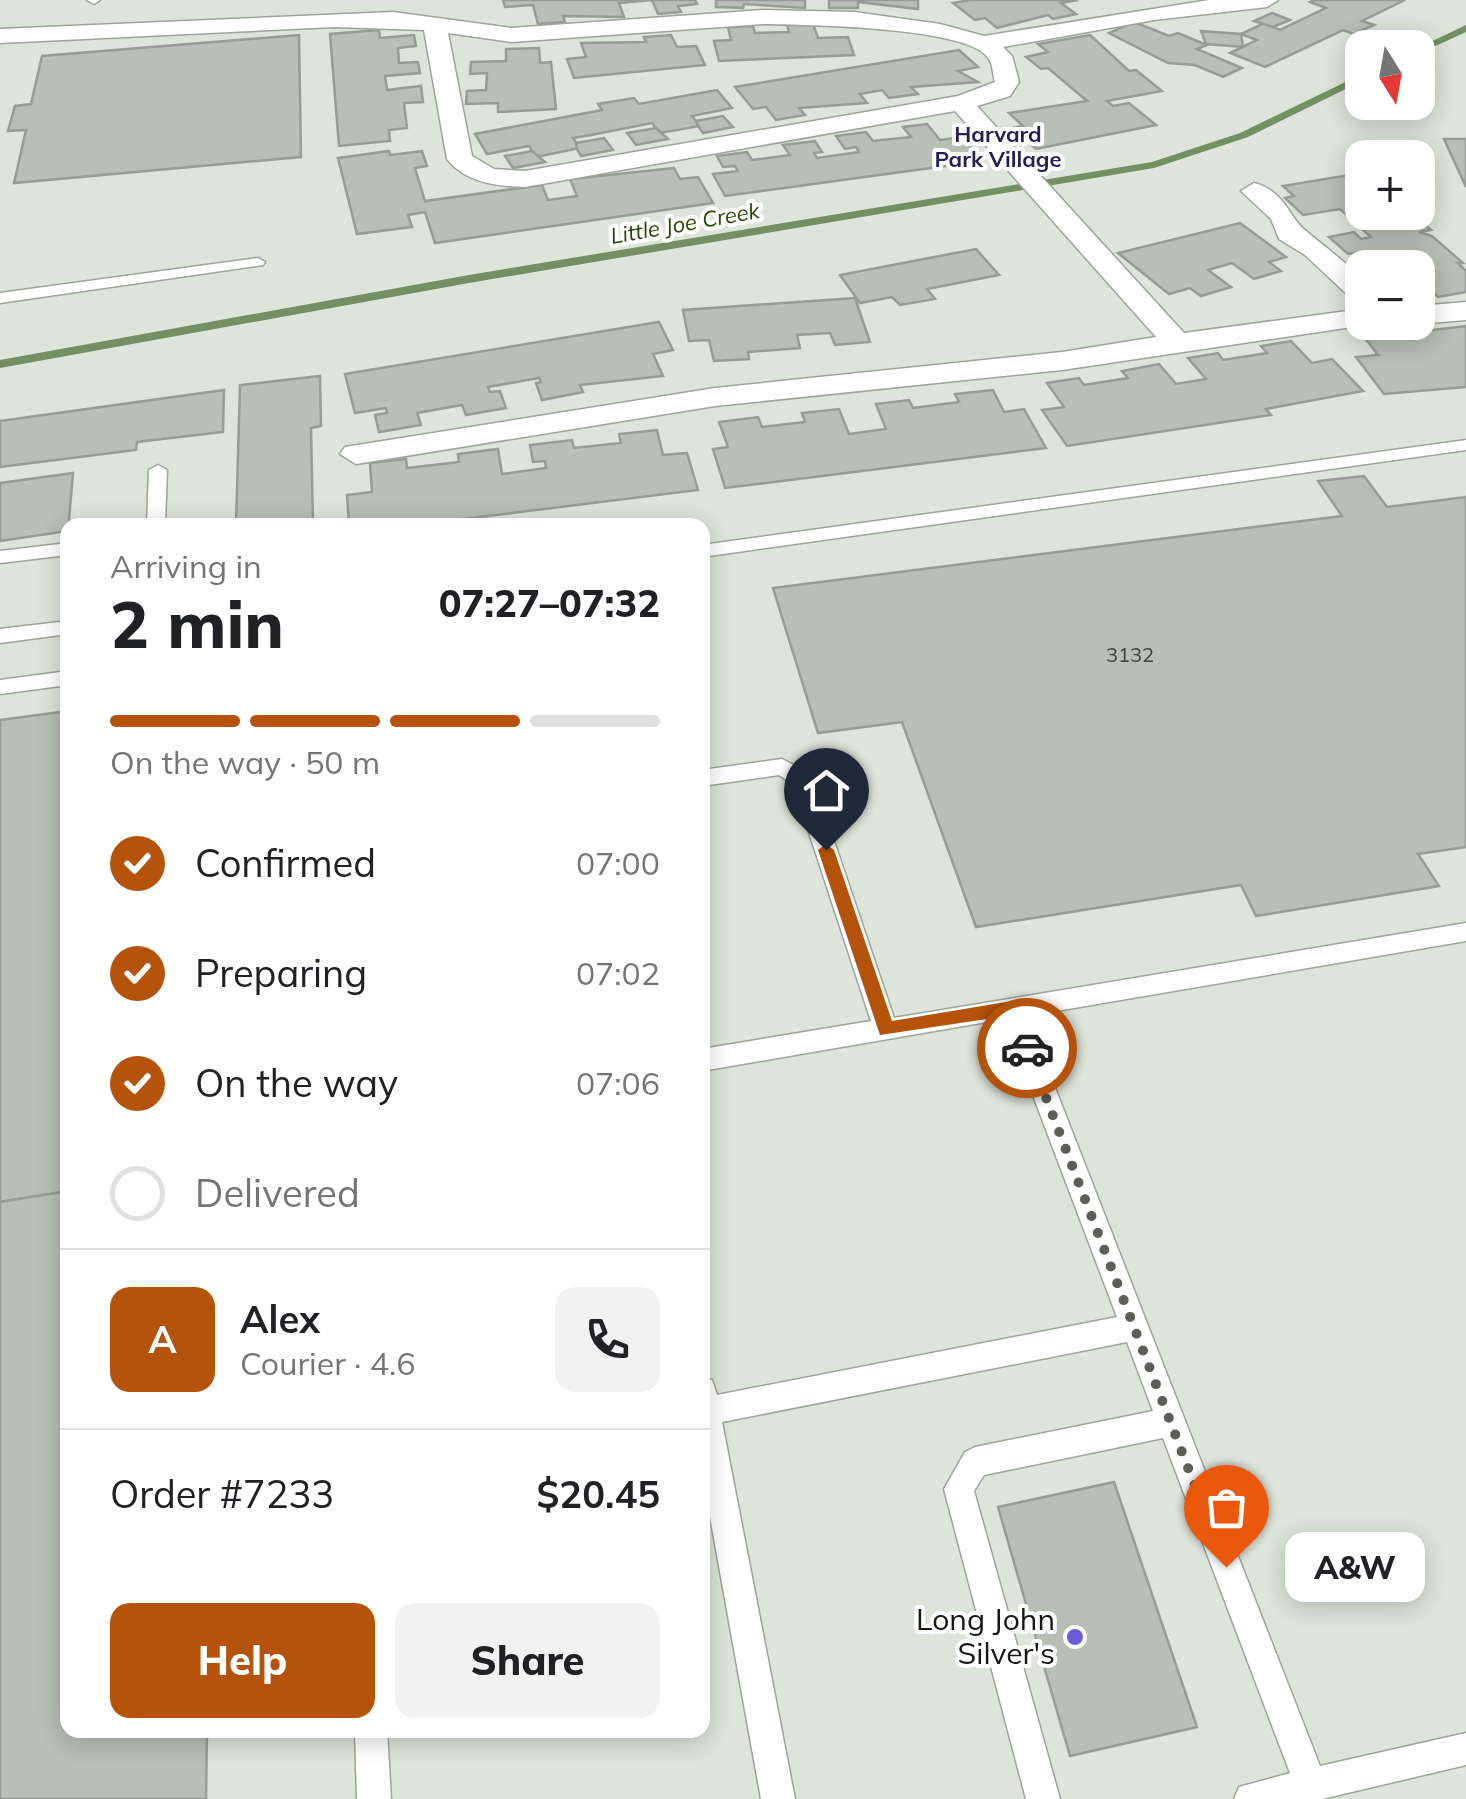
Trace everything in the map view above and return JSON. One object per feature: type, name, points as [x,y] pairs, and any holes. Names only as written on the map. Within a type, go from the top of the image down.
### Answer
[{"type":"street","points":[[984,43],[1154,13],[1268,0]]},
{"type":"street","points":[[0,36],[334,20],[394,20],[512,36],[763,17],[854,20],[940,30],[984,43],[1000,56],[1007,82],[1001,91],[961,103],[525,179],[499,178],[482,175],[460,159],[435,27]]},
{"type":"street","points":[[961,103],[1177,343]]},
{"type":"street","points":[[1254,191],[1282,216],[1289,232],[1315,249],[1345,277]]},
{"type":"street","points":[[1435,313],[1466,311]]},
{"type":"street","points":[[356,454],[715,397],[1044,363],[1345,320]]},
{"type":"lane","points":[[0,298],[258,262]]},
{"type":"lane","points":[[710,550],[1466,444]]},
{"type":"lane","points":[[156,518],[158,470]]},
{"type":"lane","points":[[0,557],[60,550]]},
{"type":"lane","points":[[0,636],[60,628]]},
{"type":"lane","points":[[0,687],[60,679]]},
{"type":"lane","points":[[710,777],[782,767],[802,779],[886,1030]]},
{"type":"lane","points":[[710,1059],[1466,932]]},
{"type":"lane","points":[[1012,1008],[1311,1785]]},
{"type":"lane","points":[[710,1400],[1133,1327]]},
{"type":"lane","points":[[1043,1799],[959,1489],[975,1462],[1170,1422]]},
{"type":"lane","points":[[710,1433],[778,1799]]},
{"type":"lane","points":[[371,1738],[374,1799]]},
{"type":"lane","points":[[1251,1799],[1466,1749]]},
{"type":"building","points":[[503,0],[652,0],[619,3],[624,17],[563,16],[565,22],[538,24],[533,5],[505,7]]},
{"type":"building","points":[[652,0],[695,0],[697,4],[678,6],[681,12],[658,14]]},
{"type":"building","points":[[716,0],[805,0],[805,8],[744,4],[743,8],[716,7]]},
{"type":"building","points":[[829,0],[918,0],[918,9],[858,2],[858,8],[829,8]]},
{"type":"building","points":[[1078,0],[1061,3],[1076,14],[1053,19],[1048,15],[997,28],[985,18],[975,20],[953,3]]},
{"type":"building","points":[[1405,0],[1362,21],[1374,25],[1363,30],[1343,30],[1265,67],[1230,53],[1257,40],[1241,34],[1264,23],[1280,30],[1326,8],[1310,2]]},
{"type":"building","points":[[1272,13],[1290,20],[1273,27],[1254,21]]},
{"type":"building","points":[[1134,22],[1207,45],[1197,49],[1242,68],[1223,77],[1195,65],[1168,63],[1109,33]]},
{"type":"building","points":[[813,24],[818,38],[848,37],[854,55],[719,61],[714,41],[731,40],[728,27],[753,26],[755,33],[789,32],[787,25]]},
{"type":"building","points":[[379,30],[380,38],[414,35],[416,46],[398,48],[399,63],[418,62],[420,73],[385,76],[387,90],[421,86],[423,102],[404,103],[407,128],[389,130],[390,141],[339,146],[330,34]]},
{"type":"building","points":[[1201,31],[1241,34],[1243,47],[1206,44]]},
{"type":"building","points":[[299,35],[301,157],[14,183],[26,130],[8,131],[15,106],[31,104],[42,56]]},
{"type":"building","points":[[671,35],[677,47],[696,46],[705,65],[574,78],[567,59],[586,57],[581,43],[646,42],[644,37]]},
{"type":"building","points":[[1090,35],[1129,71],[1136,70],[1162,91],[1107,101],[1113,106],[1129,103],[1156,125],[1036,149],[1012,128],[1023,126],[1009,113],[1087,101],[1048,68],[1041,69],[1026,57],[1048,52],[1038,44]]},
{"type":"building","points":[[539,48],[540,63],[551,62],[556,109],[498,112],[498,103],[466,104],[467,91],[486,90],[487,73],[470,74],[471,62],[506,61],[506,49]]},
{"type":"building","points":[[959,50],[978,67],[958,71],[978,82],[911,87],[918,94],[889,98],[882,90],[860,94],[867,103],[799,108],[805,115],[776,120],[766,107],[753,109],[735,87]]},
{"type":"building","points":[[717,90],[732,108],[692,116],[700,126],[660,133],[652,123],[573,138],[580,148],[536,157],[529,146],[487,154],[475,134],[602,110],[598,104],[634,98],[639,104]]},
{"type":"building","points":[[723,116],[733,127],[703,133],[696,121]]},
{"type":"building","points":[[927,124],[940,140],[963,137],[982,161],[725,196],[713,174],[738,171],[735,166],[723,167],[717,156],[747,152],[752,160],[790,155],[783,145],[815,141],[822,152],[814,153],[817,158],[859,152],[856,147],[845,149],[836,136],[866,132],[873,141],[911,137],[903,127]]},
{"type":"building","points":[[656,128],[668,139],[636,145],[627,133]]},
{"type":"building","points":[[604,138],[613,150],[581,156],[576,143]]},
{"type":"building","points":[[1444,139],[1466,139],[1466,187]]},
{"type":"building","points":[[389,151],[390,155],[422,151],[427,166],[415,168],[425,201],[542,185],[548,200],[577,196],[570,179],[674,168],[680,179],[698,177],[713,203],[435,243],[425,212],[408,215],[412,227],[357,234],[338,158]]},
{"type":"building","points":[[532,151],[545,162],[513,168],[505,156]]},
{"type":"building","points":[[1345,176],[1345,214],[1340,209],[1303,215],[1285,198],[1294,196],[1283,186]]},
{"type":"building","points":[[1240,223],[1286,257],[1269,262],[1281,271],[1254,279],[1232,263],[1208,270],[1231,287],[1201,296],[1190,288],[1169,294],[1118,253]]},
{"type":"building","points":[[1363,230],[1431,230],[1419,232],[1432,236],[1463,263],[1458,263],[1466,271],[1466,292],[1438,297],[1435,294],[1435,250],[1345,251],[1329,237],[1354,232],[1361,239],[1371,237]]},
{"type":"building","points":[[976,249],[999,275],[927,289],[935,299],[900,305],[892,297],[860,303],[840,275]]},
{"type":"building","points":[[855,298],[870,342],[835,345],[830,333],[797,335],[800,348],[748,352],[749,359],[714,361],[709,340],[689,341],[683,310]]},
{"type":"building","points":[[659,322],[673,350],[653,354],[663,376],[580,385],[583,392],[542,400],[536,383],[541,382],[539,378],[488,387],[490,392],[500,391],[506,408],[466,415],[462,405],[417,413],[421,425],[379,432],[375,415],[387,413],[386,408],[355,413],[345,374]]},
{"type":"building","points":[[1466,326],[1466,387],[1384,394],[1356,357],[1378,355],[1367,340],[1435,340],[1435,330]]},
{"type":"building","points":[[1291,341],[1312,363],[1332,359],[1363,391],[1266,409],[1271,415],[1067,446],[1042,410],[1064,407],[1047,383],[1079,378],[1084,385],[1128,378],[1122,371],[1159,364],[1176,384],[1206,379],[1188,358],[1218,353],[1223,360],[1267,353],[1261,346]]},
{"type":"building","points":[[320,376],[321,426],[311,428],[313,518],[236,518],[240,385]]},
{"type":"building","points":[[224,390],[223,432],[137,442],[136,450],[0,467],[0,421]]},
{"type":"building","points":[[993,390],[1004,412],[1024,409],[1046,448],[725,488],[713,449],[728,447],[719,422],[758,417],[762,427],[805,422],[802,413],[839,409],[849,434],[886,429],[876,404],[909,400],[913,408],[959,402],[955,394]]},
{"type":"building","points":[[657,430],[663,455],[687,453],[698,490],[472,518],[349,518],[347,495],[372,492],[370,463],[406,459],[407,468],[459,462],[458,454],[498,449],[502,474],[546,468],[545,461],[533,462],[530,445],[572,440],[574,448],[621,443],[619,434]]},
{"type":"building","points":[[73,473],[69,518],[60,518],[60,532],[0,541],[0,483]]},
{"type":"building","points":[[1364,476],[1387,507],[1466,497],[1466,847],[1418,854],[1439,886],[1256,916],[1241,885],[976,927],[902,722],[818,733],[773,588],[1342,516],[1318,481]]},
{"type":"building","points":[[60,712],[60,1192],[0,1202],[0,720]]},
{"type":"building","points":[[60,1192],[60,1738],[207,1738],[206,1799],[0,1799],[0,1202]]},
{"type":"building","points":[[1114,1482],[1197,1727],[1070,1756],[998,1507]]},
{"type":"waterway","name":"Little Joe Creek","points":[[1435,43],[1466,28]]},
{"type":"waterway","name":"Little Joe Creek","points":[[0,364],[469,279],[1154,165],[1244,135],[1345,85]]},
{"type":"way so far","points":[[1027,1048],[1226,1567]]},
{"type":"place","name":"A&W","points":[[1226,1567]]},
{"type":"place","name":"Long John Silver's","points":[[1075,1637]]},
{"type":"district","name":"Harvard Park Village","points":[[998,146]]},
{"type":"route","points":[[826,850],[886,1030],[1012,1008],[1027,1048]]}]
